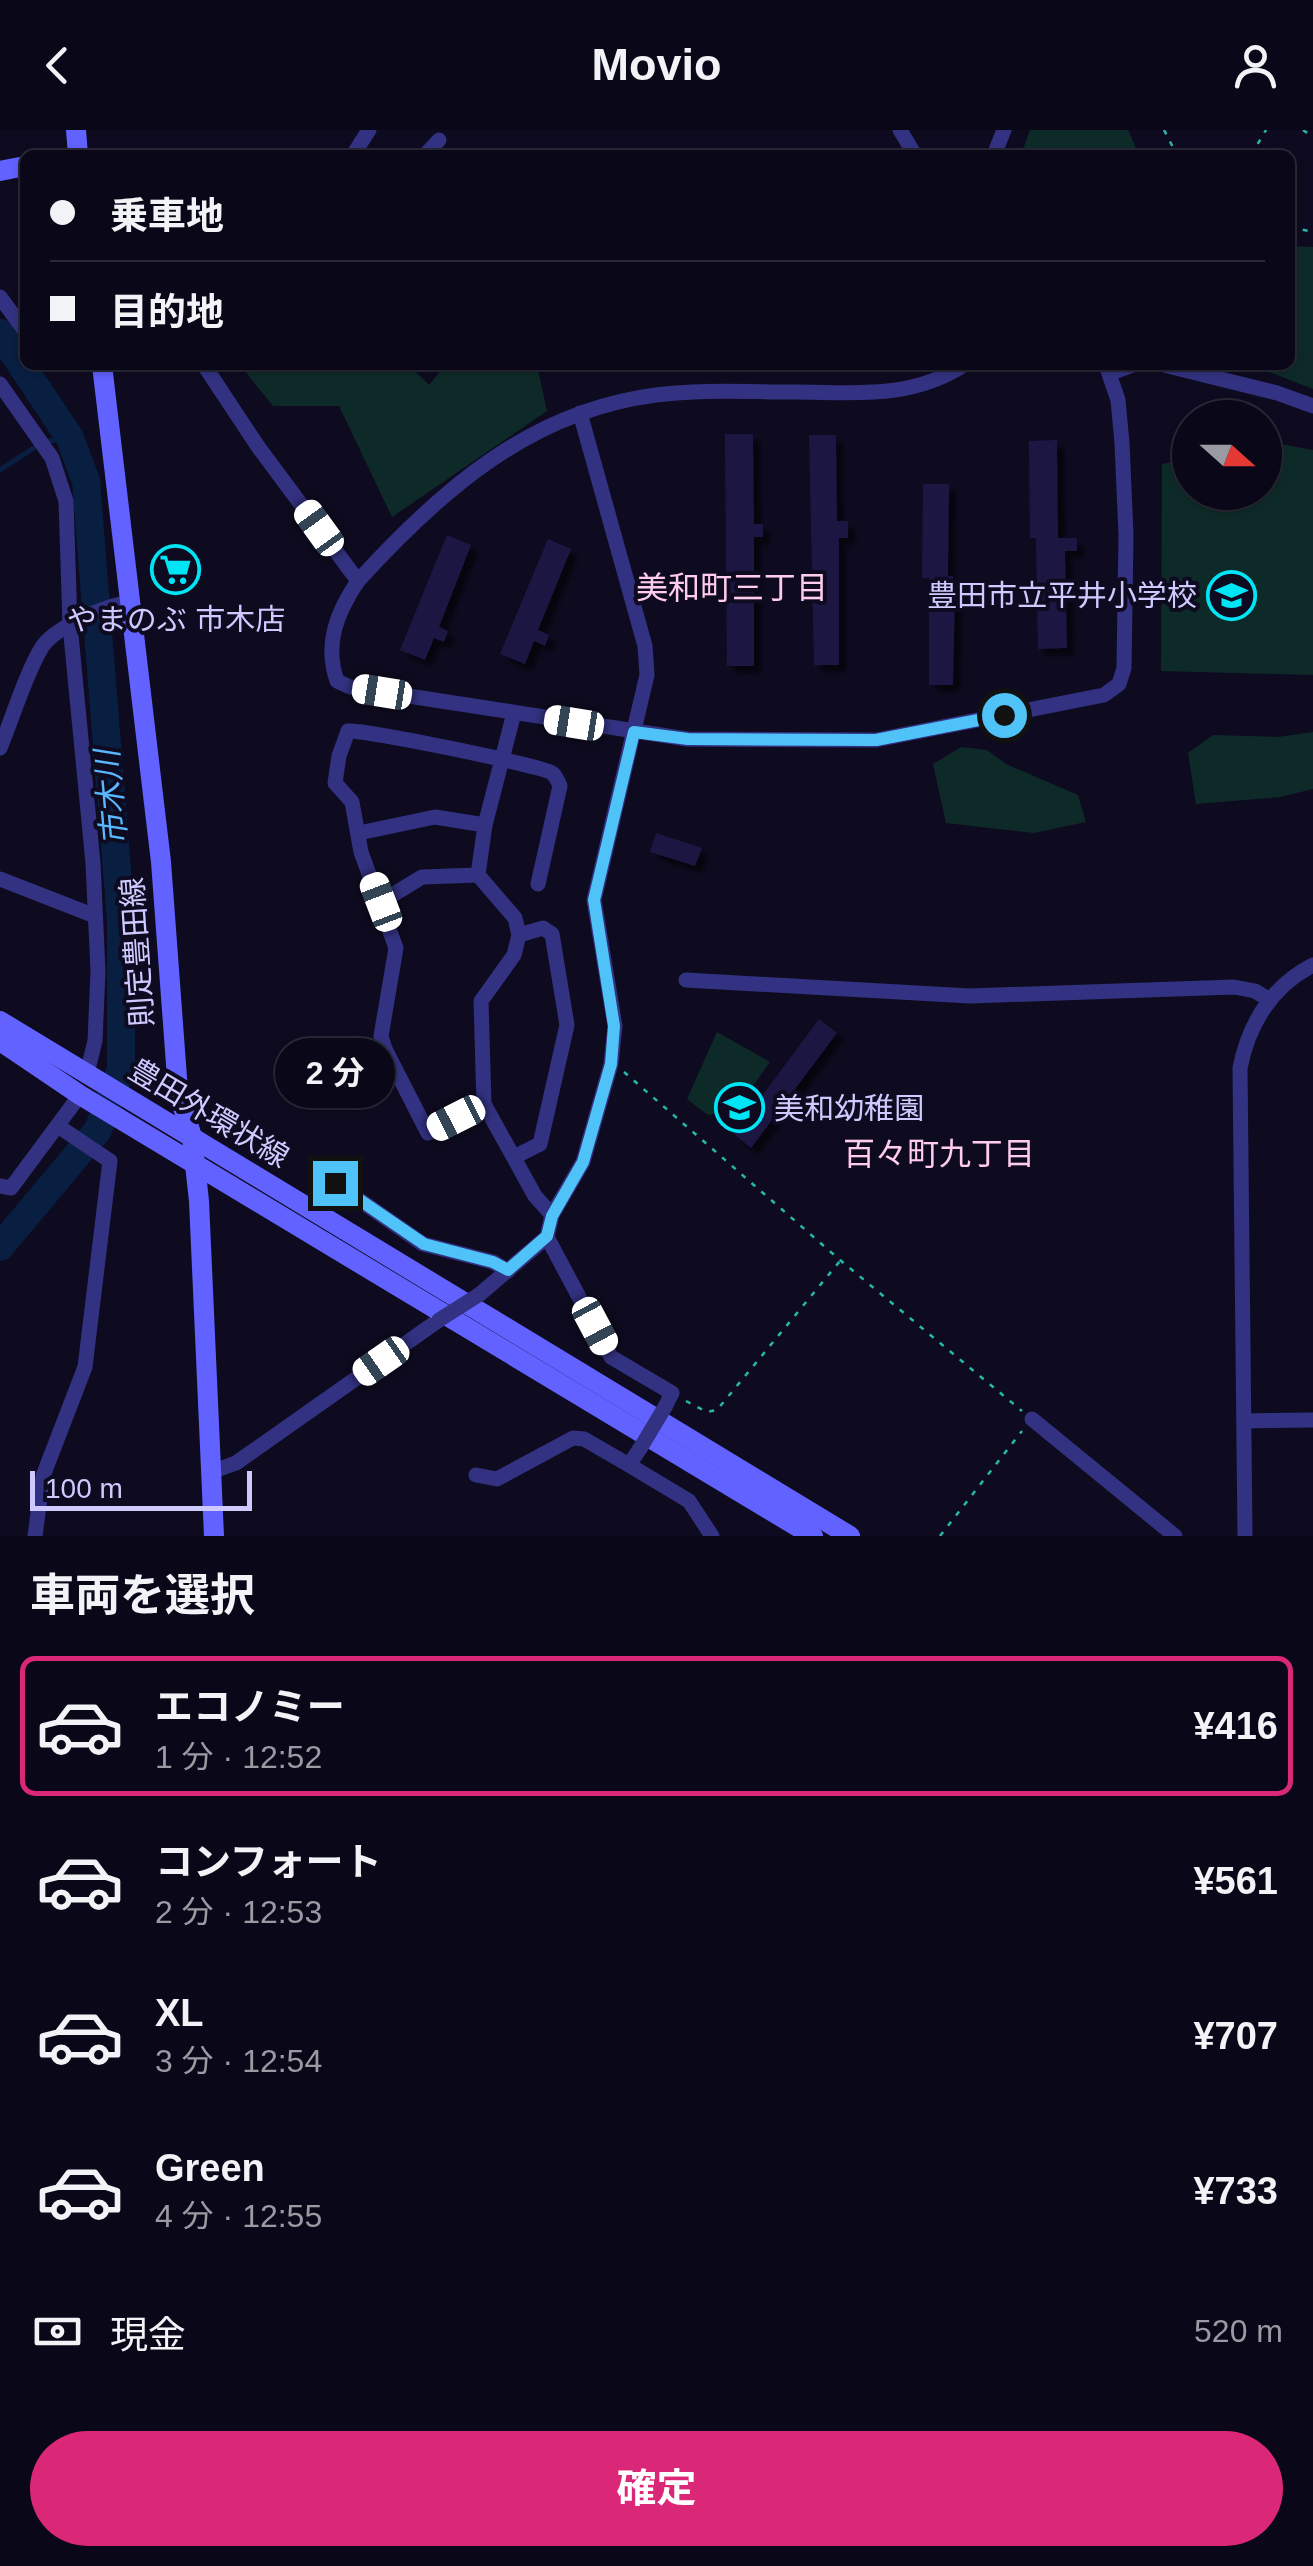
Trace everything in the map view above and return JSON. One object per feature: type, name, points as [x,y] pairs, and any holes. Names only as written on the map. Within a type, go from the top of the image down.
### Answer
[{"type":"street","points":[[430,150],[439,140]]},
{"type":"street","points":[[0,296],[20,324]]},
{"type":"street","name":"則定豊田線","points":[[102,370],[125,603],[160,862],[178,1091],[192,1136],[195,1163],[214,1536]]},
{"type":"street","points":[[207,370],[358,581]]},
{"type":"street","points":[[955,370],[938,380],[894,392],[683,392],[632,399],[580,413],[518,440],[453,486],[411,523],[358,581],[336,619],[331,663],[337,681],[350,687],[688,739],[876,740],[1104,694],[1119,684],[1124,668],[1126,535],[1118,400],[1109,370]]},
{"type":"street","points":[[1184,370],[1313,406]]},
{"type":"street","points":[[0,384],[48,452],[66,502],[70,625],[96,916],[95,1042],[88,1087],[65,1130],[11,1188],[0,1186]]},
{"type":"street","points":[[210,1472],[236,1462],[480,1294],[547,1236],[552,1216],[583,1162],[611,1064],[614,1026],[594,900],[647,674],[645,646],[580,413]]},
{"type":"street","points":[[0,748],[44,644],[70,625],[125,603]]},
{"type":"street","points":[[514,713],[485,824],[478,875],[515,918],[519,935],[514,955],[481,1001],[484,1104],[535,1196],[552,1216]]},
{"type":"street","points":[[484,1104],[428,1132],[381,1036],[396,948],[361,852],[352,802],[335,784],[338,756],[348,731],[548,771],[560,786],[538,884]]},
{"type":"street","points":[[360,833],[434,817],[485,824]]},
{"type":"street","points":[[381,902],[422,877],[478,875]]},
{"type":"street","points":[[0,878],[96,916]]},
{"type":"street","points":[[514,1157],[540,1144],[567,1024],[552,934],[543,928],[519,935]]},
{"type":"street","points":[[1245,1536],[1240,1068],[1249,1030],[1270,1000],[1313,965]]},
{"type":"street","points":[[686,980],[970,996],[1234,987],[1255,991],[1270,1000]]},
{"type":"street","name":"豊田外環状線","points":[[0,1021],[88,1087]]},
{"type":"street","name":"豊田外環状線","points":[[0,1041],[126,1110],[195,1163],[812,1536]]},
{"type":"street","name":"豊田外環状線","points":[[126,1110],[192,1136],[850,1536]]},
{"type":"street","points":[[35,1536],[43,1476],[85,1367],[110,1161],[65,1130]]},
{"type":"street","points":[[335,1183],[424,1244],[493,1262],[508,1270]]},
{"type":"street","points":[[547,1236],[611,1356],[668,1400],[629,1465]]},
{"type":"street","points":[[1032,1419],[1175,1536]]},
{"type":"street","points":[[1244,1421],[1313,1420]]},
{"type":"street","points":[[476,1475],[498,1479],[573,1438],[584,1439],[689,1501],[712,1536]]},
{"type":"path","points":[[1302,130],[1313,136]]},
{"type":"path","points":[[611,1064],[633,1078],[840,1260],[1032,1419],[940,1536]]},
{"type":"path","points":[[668,1400],[707,1412],[717,1410],[840,1260]]},
{"type":"green space","points":[[1030,130],[1128,130],[1137,150],[1023,150]]},
{"type":"green space","points":[[1295,246],[1313,247],[1313,389],[1264,370],[1295,370]]},
{"type":"green space","points":[[244,370],[414,370],[429,385],[441,370],[538,370],[547,411],[392,517],[339,406],[273,406]]},
{"type":"green space","points":[[1282,444],[1313,450],[1313,675],[1161,671],[1162,464],[1172,462],[1172,510],[1282,510]]},
{"type":"green space","points":[[1313,732],[1313,789],[1280,797],[1196,804],[1188,753],[1213,735],[1278,737]]},
{"type":"green space","points":[[961,747],[987,750],[1006,764],[1078,795],[1086,822],[1034,833],[946,823],[933,764]]},
{"type":"green space","points":[[717,1032],[770,1062],[735,1111],[708,1115],[687,1099]]},
{"type":"building","points":[[725,434],[753,434],[754,524],[763,524],[763,537],[754,537],[754,666],[727,666]]},
{"type":"building","points":[[809,435],[836,435],[837,521],[848,521],[848,538],[839,538],[839,665],[814,665]]},
{"type":"building","points":[[1057,440],[1058,538],[1077,538],[1077,551],[1065,551],[1067,648],[1038,649],[1036,538],[1030,538],[1029,441]]},
{"type":"building","points":[[923,484],[949,484],[948,576],[953,576],[953,581],[967,581],[967,595],[955,595],[953,685],[929,685],[929,578],[922,578]]},
{"type":"building","points":[[447,535],[471,545],[439,627],[448,631],[444,642],[434,638],[425,660],[400,650]]},
{"type":"building","points":[[548,539],[571,549],[538,630],[549,635],[545,646],[534,641],[525,664],[500,654]]},
{"type":"building","points":[[656,833],[702,848],[695,866],[650,852]]},
{"type":"building","points":[[819,1019],[837,1033],[751,1148],[734,1134]]},
{"type":"waterway","name":"市木川","points":[[0,333],[20,363]]},
{"type":"waterway","name":"市木川","points":[[0,1247],[98,1130],[121,1069],[121,921],[86,481],[70,438],[25,370]]},
{"type":"waterway","points":[[0,470],[43,442],[70,438]]},
{"type":"place","name":"やまのぶ 市木店","points":[[176,570]]},
{"type":"place","name":"豊田市立平井小学校","points":[[1232,595]]},
{"type":"place","name":"美和幼稚園","points":[[739,1108]]},
{"type":"district","name":"美和町三丁目","points":[[732,588]]},
{"type":"district","name":"百々町九丁目","points":[[939,1154]]},
{"type":"route","points":[[335,1183],[424,1244],[493,1262],[508,1270],[547,1236],[552,1216],[583,1162],[611,1064],[612,1000],[594,900],[634,732],[688,739],[876,740],[1004,715]]}]
